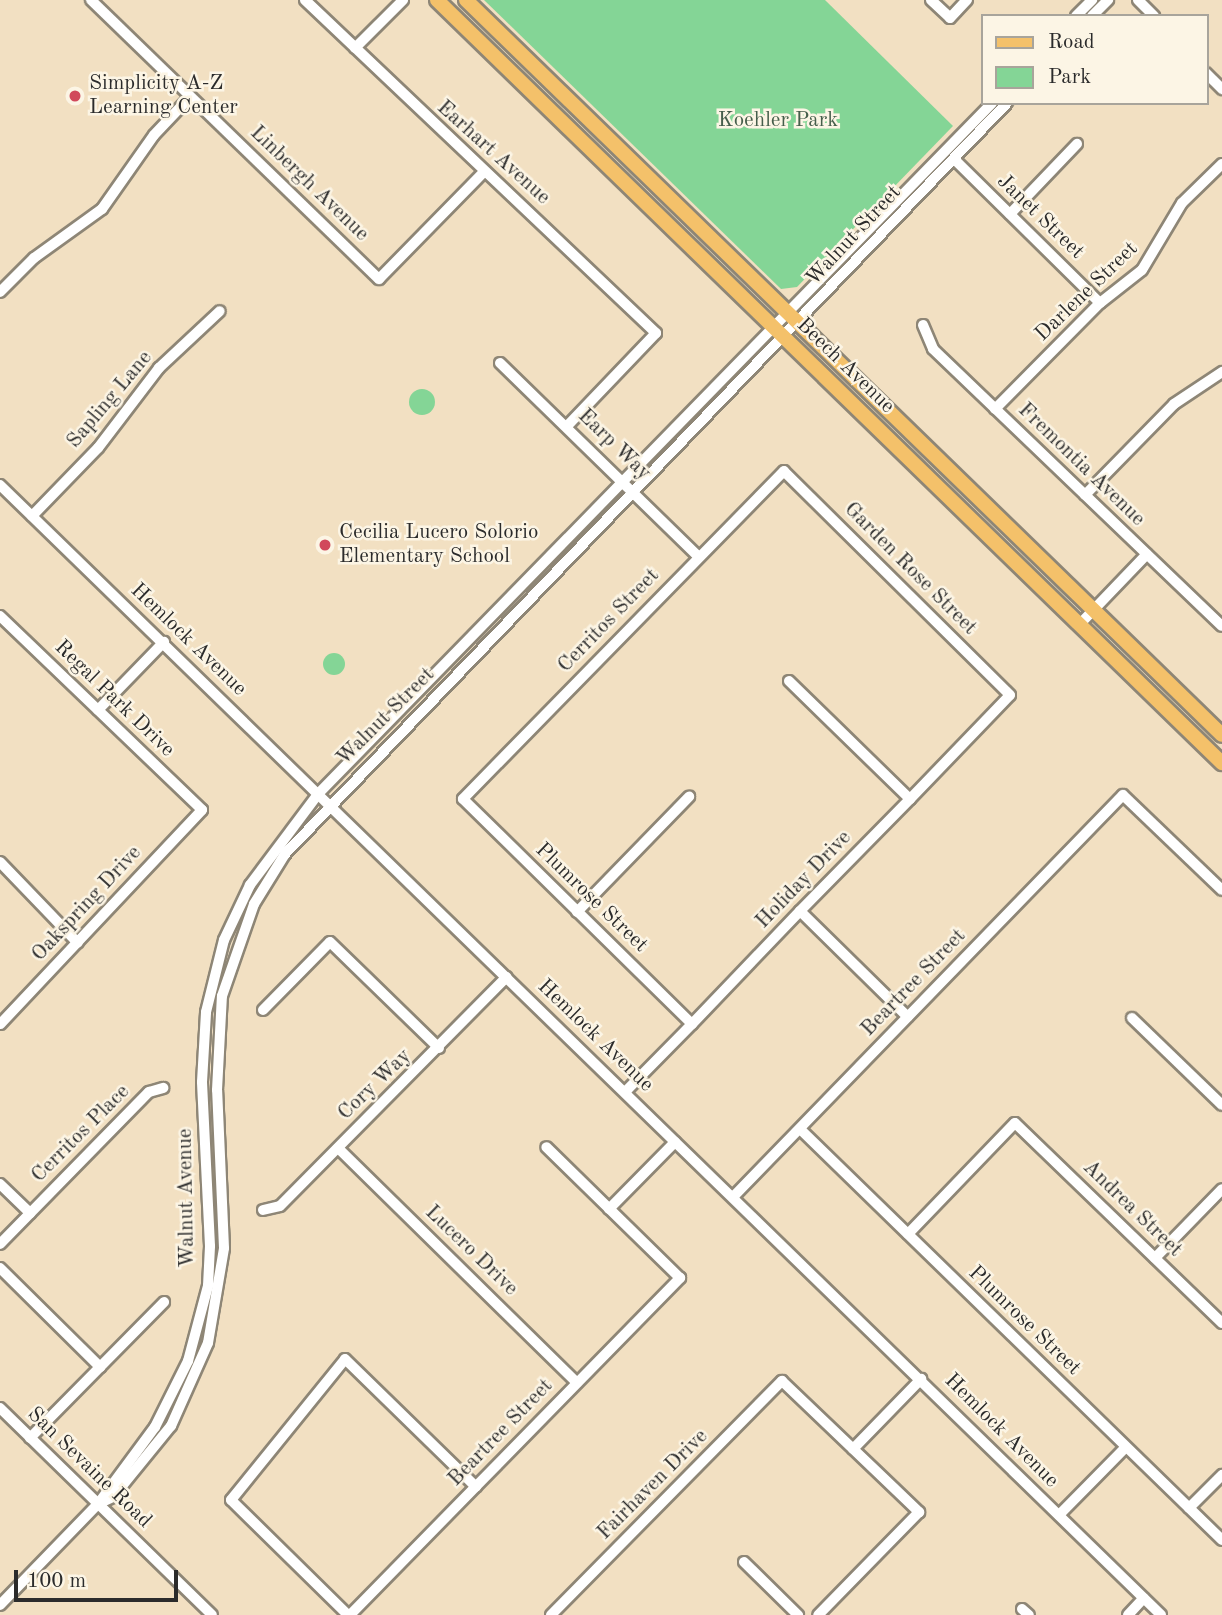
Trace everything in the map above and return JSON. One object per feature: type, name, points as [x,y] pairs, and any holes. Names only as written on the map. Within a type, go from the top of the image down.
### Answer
[{"type":"main road","name":"Beech Avenue","points":[[437,0],[1222,763]]},
{"type":"main road","name":"Beech Avenue","points":[[466,0],[1222,735]]},
{"type":"street","name":"Linbergh Avenue","points":[[91,0],[379,279],[482,174]]},
{"type":"street","name":"Earhart Avenue","points":[[305,0],[482,174],[555,233],[656,333],[566,426]]},
{"type":"street","points":[[355,48],[403,0]]},
{"type":"street","points":[[931,0],[950,18],[967,0]]},
{"type":"street","points":[[1078,14],[1092,0]]},
{"type":"street","points":[[1094,14],[1108,0]]},
{"type":"street","points":[[1138,0],[1152,14]]},
{"type":"street","points":[[1208,75],[1222,89]]},
{"type":"street","points":[[0,292],[33,258],[102,209],[154,135],[190,97]]},
{"type":"street","name":"Walnut Street","points":[[318,794],[781,333],[990,105]]},
{"type":"street","name":"Walnut Street","points":[[794,319],[1005,105]]},
{"type":"street","points":[[1010,214],[1077,144]]},
{"type":"street","name":"Janet Street","points":[[954,159],[1100,303]]},
{"type":"street","name":"Darlene Street","points":[[995,409],[1100,303],[1142,270],[1182,203],[1222,164]]},
{"type":"street","name":"Sapling Lane","points":[[32,516],[97,448],[159,368],[220,311]]},
{"type":"street","name":"Fremontia Avenue","points":[[923,325],[933,349],[1222,626]]},
{"type":"street","name":"Earp Way","points":[[500,363],[699,557]]},
{"type":"street","points":[[1085,495],[1174,404],[1222,372]]},
{"type":"street","name":"Cerritos Street","points":[[463,799],[784,471]]},
{"type":"street","name":"Garden Rose Street","points":[[784,471],[1010,695]]},
{"type":"street","name":"Hemlock Avenue","points":[[0,485],[1161,1615]]},
{"type":"street","name":"Walnut Street","points":[[98,1504],[113,1497],[172,1426],[208,1343],[224,1248],[216,1090],[222,996],[254,904],[328,804],[629,486]]},
{"type":"street","points":[[1079,625],[1147,554]]},
{"type":"street","name":"Regal Park Drive","points":[[0,616],[202,810]]},
{"type":"street","points":[[98,710],[164,642]]},
{"type":"street","points":[[789,681],[909,799]]},
{"type":"street","name":"Holiday Drive","points":[[625,1092],[1010,695]]},
{"type":"street","name":"Walnut Avenue","points":[[0,1605],[98,1504],[173,1396],[203,1308],[210,1246],[203,1044],[224,940],[250,885],[318,794]]},
{"type":"street","name":"Beartree Street","points":[[733,1197],[1123,795],[1222,890]]},
{"type":"street","points":[[577,912],[689,797]]},
{"type":"street","name":"Plumrose Street","points":[[463,799],[692,1024]]},
{"type":"street","name":"Oakspring Drive","points":[[0,1024],[202,810]]},
{"type":"street","points":[[0,862],[78,943]]},
{"type":"street","points":[[800,911],[908,1017]]},
{"type":"street","points":[[262,1010],[330,942],[439,1048]]},
{"type":"street","name":"Cory Way","points":[[263,1210],[280,1206],[507,977]]},
{"type":"street","points":[[1132,1018],[1222,1105]]},
{"type":"street","name":"Cerritos Place","points":[[0,1244],[149,1092],[163,1088]]},
{"type":"street","name":"Andrea Street","points":[[908,1234],[1015,1123],[1222,1323]]},
{"type":"street","name":"Plumrose Street","points":[[800,1129],[1222,1540]]},
{"type":"street","points":[[547,1147],[609,1209],[675,1142]]},
{"type":"street","name":"Lucero Drive","points":[[338,1148],[577,1383]]},
{"type":"street","points":[[0,1184],[30,1213]]},
{"type":"street","points":[[1155,1258],[1222,1188]]},
{"type":"street","name":"Beartree Street","points":[[349,1615],[680,1278],[609,1209]]},
{"type":"street","points":[[0,1268],[100,1367]]},
{"type":"street","points":[[30,1438],[164,1302]]},
{"type":"street","points":[[349,1615],[231,1500],[345,1359],[476,1487]]},
{"type":"street","points":[[818,1615],[919,1512],[853,1449],[921,1379]]},
{"type":"street","name":"Fairhaven Drive","points":[[551,1615],[782,1381],[853,1449]]},
{"type":"street","name":"San Sevaine Road","points":[[0,1408],[212,1615]]},
{"type":"street","points":[[1059,1515],[1126,1447]]},
{"type":"street","points":[[1189,1508],[1222,1475]]},
{"type":"street","points":[[744,1562],[798,1615]]},
{"type":"street","points":[[1128,1615],[1144,1598]]},
{"type":"green space","name":"Koehler Park","points":[[484,0],[825,0],[953,126],[797,287],[781,289]]},
{"type":"green space","points":[[422,389],[431,393],[435,402],[431,411],[422,415],[413,411],[409,402],[413,393]]},
{"type":"green space","points":[[334,653],[342,656],[345,664],[342,672],[334,675],[326,672],[323,664],[326,656]]},
{"type":"place","name":"Simplicity A-Z Learning Center","points":[[75,96]]},
{"type":"place","name":"Cecilia Lucero Solorio Elementary School","points":[[325,545]]}]
